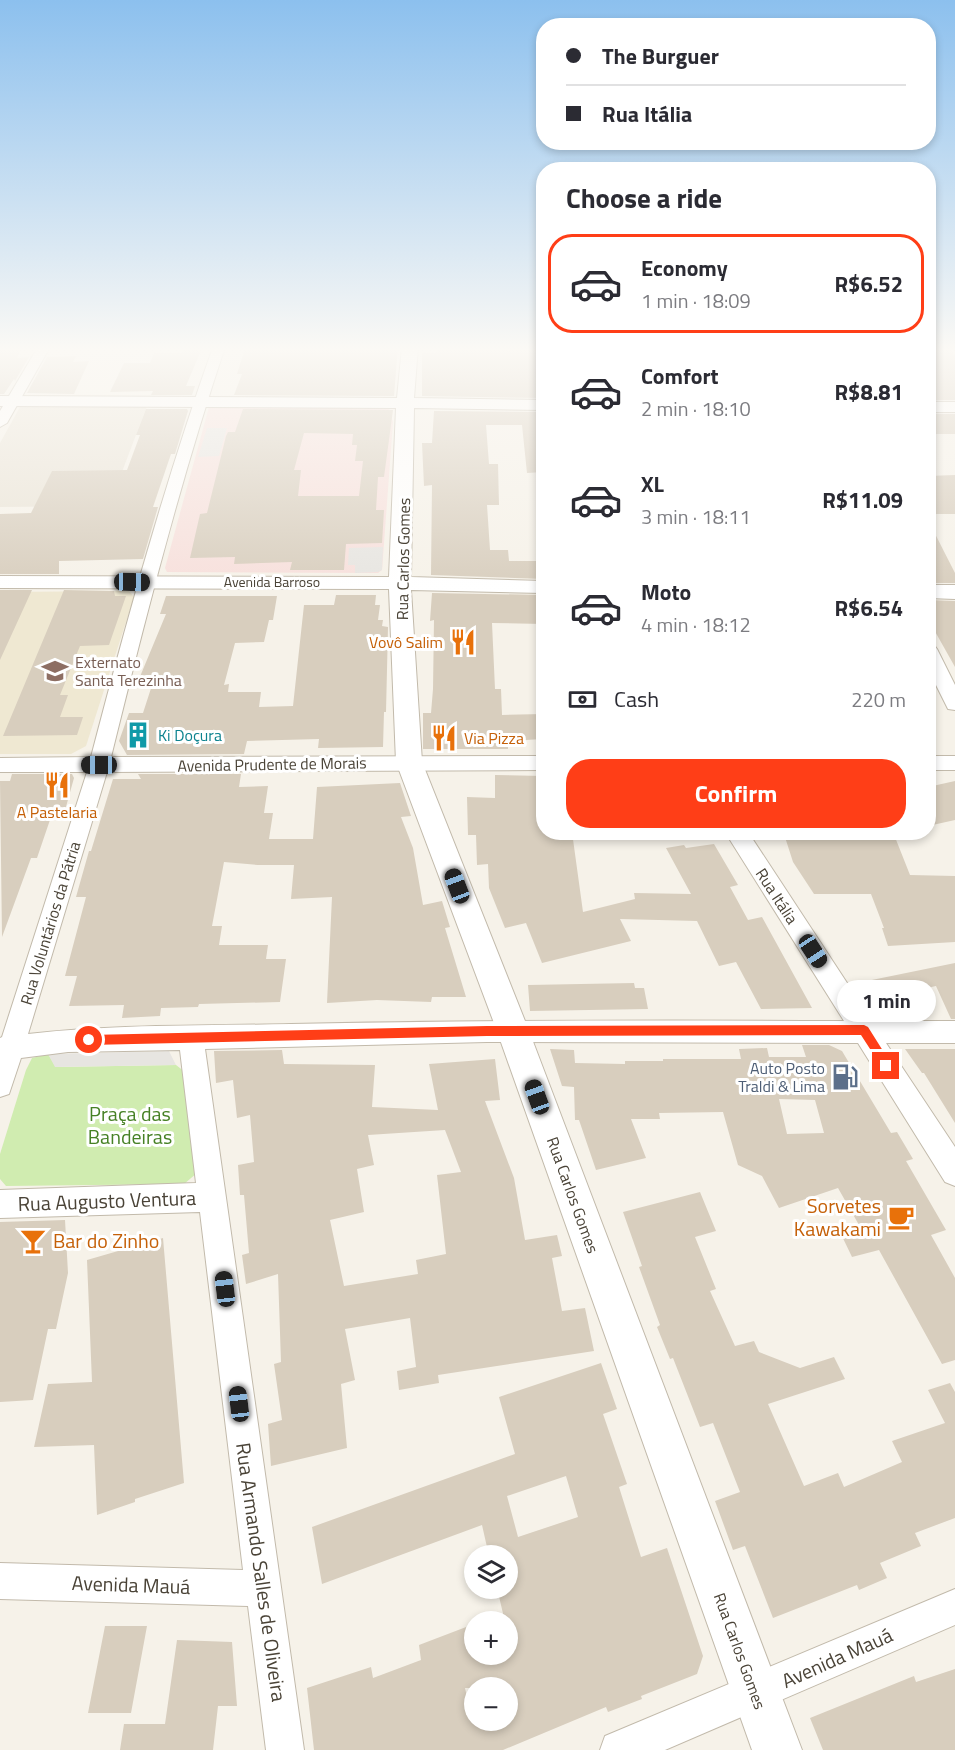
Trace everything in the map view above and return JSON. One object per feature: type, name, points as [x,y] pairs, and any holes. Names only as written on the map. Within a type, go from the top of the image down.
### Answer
[{"type":"street","name":"Rua Voluntários da Pátria","points":[[0,1085],[6,1049],[99,765],[147,582],[192,429]]},
{"type":"street","name":"Rua Carlos Gomes","points":[[404,429],[400,583],[409,762],[513,1031],[777,1750]]},
{"type":"street","name":"Avenida Barroso","points":[[0,582],[400,583],[536,587]]},
{"type":"street","points":[[936,591],[955,592]]},
{"type":"street","points":[[936,665],[955,704]]},
{"type":"street","name":"Avenida Prudente de Morais","points":[[0,765],[536,763]]},
{"type":"street","points":[[936,763],[955,763]]},
{"type":"street","name":"Rua Itália","points":[[741,840],[955,1172]]},
{"type":"street","points":[[6,1049],[68,1041],[513,1031],[955,1032]]},
{"type":"street","name":"Rua Armando Salles de Oliveira","points":[[191,1037],[285,1750]]},
{"type":"street","name":"Rua Augusto Ventura","points":[[0,1204],[213,1197]]},
{"type":"street","name":"Avenida Mauá","points":[[0,1581],[262,1588]]},
{"type":"street","name":"Avenida Mauá","points":[[619,1750],[756,1694],[955,1607]]},
{"type":"shaded area","points":[[8,429],[138,429],[109,506],[0,507],[0,443]]},
{"type":"shaded area","points":[[203,429],[393,429],[382,570],[378,573],[167,572],[165,568]]},
{"type":"shaded area","points":[[207,429],[227,429],[219,456],[198,457]]},
{"type":"shaded area","points":[[383,547],[382,570],[355,573],[355,565],[348,565],[349,548]]},
{"type":"shaded area","name":"Externato Santa Terezinha","points":[[129,591],[134,597],[86,746],[71,754],[0,754],[0,592]]},
{"type":"shaded area","points":[[169,1051],[176,1065],[55,1067],[48,1054]]},
{"type":"green space","name":"Praça das Bandeiras","points":[[48,1054],[56,1067],[176,1065],[185,1072],[197,1173],[184,1184],[6,1186],[0,1179],[0,1154],[26,1070],[32,1058]]},
{"type":"building","points":[[138,429],[183,429],[175,454],[171,454],[153,507],[158,507],[143,559],[59,561],[59,574],[0,574],[0,514],[31,513],[52,471],[127,470],[140,435],[136,435]]},
{"type":"building","points":[[236,429],[390,429],[384,477],[378,477],[376,510],[384,510],[382,543],[346,544],[344,570],[290,570],[292,562],[234,564],[235,557],[190,558],[200,514],[207,513],[228,432],[235,432]],"holes":[[[304,433],[353,434],[352,445],[357,445],[355,461],[363,461],[359,496],[298,496],[301,470],[294,470]]]},
{"type":"building","points":[[433,429],[486,429],[489,464],[498,464],[499,505],[487,505],[490,550],[508,550],[509,561],[536,561],[536,579],[431,575],[432,485],[424,486],[422,443],[432,443]]},
{"type":"building","points":[[522,429],[536,429],[536,472],[527,473]]},
{"type":"building","points":[[936,429],[955,429],[955,434],[936,434]]},
{"type":"building","points":[[955,475],[955,514],[936,514],[936,476]]},
{"type":"building","points":[[936,536],[955,573],[955,583],[936,583]]},
{"type":"building","points":[[0,590],[32,590],[0,660]]},
{"type":"building","points":[[64,590],[114,591],[115,596],[126,596],[109,645],[80,646],[60,695],[68,695],[60,717],[83,717],[77,735],[3,736]]},
{"type":"building","points":[[432,593],[536,595],[536,624],[492,623],[495,689],[501,689],[502,715],[536,714],[536,739],[508,741],[508,749],[423,749],[423,713],[431,713],[433,689],[434,620],[430,621]]},
{"type":"building","points":[[336,595],[376,595],[375,605],[380,605],[378,620],[383,620],[382,626],[388,627],[383,747],[318,748],[319,739],[247,741],[244,754],[127,755],[119,741],[129,713],[143,713],[154,679],[139,679],[166,614],[160,614],[166,596],[277,596],[273,620],[269,620],[264,642],[235,643],[224,685],[229,684],[228,692],[261,692],[259,707],[293,706],[304,605],[334,605]]},
{"type":"building","points":[[936,600],[955,601],[955,667],[936,633]]},
{"type":"building","points":[[12,774],[72,774],[74,778],[64,814],[52,814],[37,858],[31,858],[2,937],[0,781],[10,781]]},
{"type":"building","points":[[138,774],[241,774],[239,787],[268,786],[264,813],[273,813],[269,839],[313,839],[317,787],[400,783],[411,816],[401,817],[413,848],[423,905],[442,901],[450,927],[445,928],[466,997],[432,997],[431,1002],[377,1000],[327,1003],[332,897],[291,899],[294,865],[224,862],[212,926],[222,926],[219,945],[268,945],[266,959],[286,959],[280,1002],[199,1004],[198,1007],[161,1008],[160,1016],[122,1018],[124,1005],[69,1006],[77,976],[65,976],[86,897],[76,897],[89,851],[91,851],[113,779],[141,779]]},
{"type":"building","points":[[495,775],[536,776],[536,840],[573,840],[583,912],[635,899],[634,893],[691,894],[666,848],[714,844],[738,885],[730,887],[748,920],[762,917],[812,1008],[761,1009],[736,962],[719,966],[697,921],[620,919],[631,941],[542,963],[526,923],[505,928],[489,888],[488,864],[477,865],[476,835],[468,835],[467,797],[495,798]]},
{"type":"building","points":[[955,781],[955,820],[936,824],[936,785]]},
{"type":"building","points":[[786,840],[896,840],[910,875],[955,876],[955,942],[888,946],[871,894],[814,894],[793,862]]},
{"type":"building","points":[[955,963],[955,1019],[951,1019],[936,986],[899,994],[906,1006],[879,1011],[862,982]]},
{"type":"building","points":[[634,983],[635,988],[644,988],[648,1009],[530,1011],[528,985]]},
{"type":"building","points":[[802,1045],[829,1045],[842,1051],[891,1133],[897,1132],[913,1159],[906,1161],[946,1230],[931,1235],[955,1278],[955,1360],[942,1364],[879,1250],[852,1257],[839,1230],[859,1225],[838,1188],[779,1208],[762,1176],[738,1165],[723,1112],[659,1113],[660,1119],[631,1119],[646,1158],[596,1170],[579,1120],[575,1120],[574,1087],[562,1086],[550,1049],[574,1050],[575,1063],[625,1064],[625,1061],[663,1061],[663,1059],[741,1059],[739,1049],[767,1048],[769,1057],[806,1057]],"holes":[[[779,1099],[815,1100],[824,1133],[787,1134]]]},
{"type":"building","points":[[905,1049],[955,1049],[955,1123],[924,1073]]},
{"type":"building","points":[[282,1050],[284,1064],[375,1065],[372,1107],[438,1110],[429,1064],[495,1059],[500,1100],[485,1101],[514,1178],[525,1240],[557,1235],[562,1256],[552,1258],[562,1311],[585,1308],[594,1351],[438,1375],[439,1383],[399,1390],[397,1371],[416,1367],[410,1318],[345,1329],[355,1380],[341,1384],[347,1448],[271,1466],[268,1424],[282,1420],[274,1364],[281,1362],[278,1274],[246,1284],[242,1255],[249,1253],[244,1195],[240,1195],[238,1165],[254,1162],[250,1115],[237,1118],[233,1080],[216,1083],[214,1051]],"holes":[[[445,1130],[461,1172],[437,1175],[446,1254],[416,1260],[418,1274],[344,1286],[330,1220],[364,1212],[357,1169],[374,1165],[368,1135]]]},
{"type":"building","points":[[700,1192],[716,1231],[695,1237],[716,1289],[710,1291],[735,1346],[754,1341],[759,1352],[800,1368],[834,1357],[845,1379],[768,1404],[804,1486],[838,1473],[844,1487],[902,1462],[892,1441],[945,1423],[928,1390],[950,1383],[955,1392],[955,1518],[915,1533],[921,1546],[880,1563],[887,1578],[859,1590],[857,1585],[773,1618],[745,1546],[733,1550],[715,1501],[740,1492],[713,1423],[700,1427],[673,1358],[670,1359],[657,1327],[660,1325],[639,1267],[642,1266],[623,1212]]},
{"type":"building","points":[[65,1220],[68,1273],[56,1329],[48,1329],[33,1400],[0,1402],[0,1222]]},
{"type":"building","points":[[163,1238],[184,1483],[135,1499],[135,1502],[97,1515],[94,1445],[34,1447],[48,1384],[92,1382],[87,1260]]},
{"type":"building","points":[[601,1363],[617,1409],[603,1414],[627,1484],[619,1487],[641,1557],[667,1548],[703,1656],[697,1674],[641,1696],[642,1699],[608,1712],[606,1707],[503,1750],[314,1750],[307,1688],[371,1667],[373,1678],[421,1660],[419,1645],[464,1628],[464,1665],[518,1665],[518,1611],[502,1611],[500,1599],[518,1599],[518,1545],[487,1545],[482,1525],[322,1584],[312,1527],[515,1454],[499,1397]],"holes":[[[566,1476],[578,1517],[518,1537],[507,1496]]]},
{"type":"building","points":[[105,1626],[147,1626],[131,1713],[88,1713]]},
{"type":"building","points":[[177,1640],[232,1642],[237,1706],[218,1706],[213,1750],[120,1750],[124,1724],[165,1724]]},
{"type":"building","points":[[955,1669],[955,1750],[823,1750],[810,1718],[914,1676],[916,1682]]},
{"type":"place","name":"Vovô Salim","points":[[463,642]]},
{"type":"place","name":"Externato Santa Terezinha","points":[[55,671]]},
{"type":"place","name":"Ki Doçura","points":[[138,735]]},
{"type":"place","name":"Via Pizza","points":[[444,738]]},
{"type":"place","name":"A Pastelaria","points":[[57,785]]},
{"type":"place","name":"Auto Posto Traldi & Lima","points":[[845,1077]]},
{"type":"place","name":"Sorvetes Kawakami","points":[[901,1217]]},
{"type":"place","name":"Bar do Zinho","points":[[33,1241]]},
{"type":"route","points":[[89,1040],[487,1031],[864,1030],[886,1066]]}]
